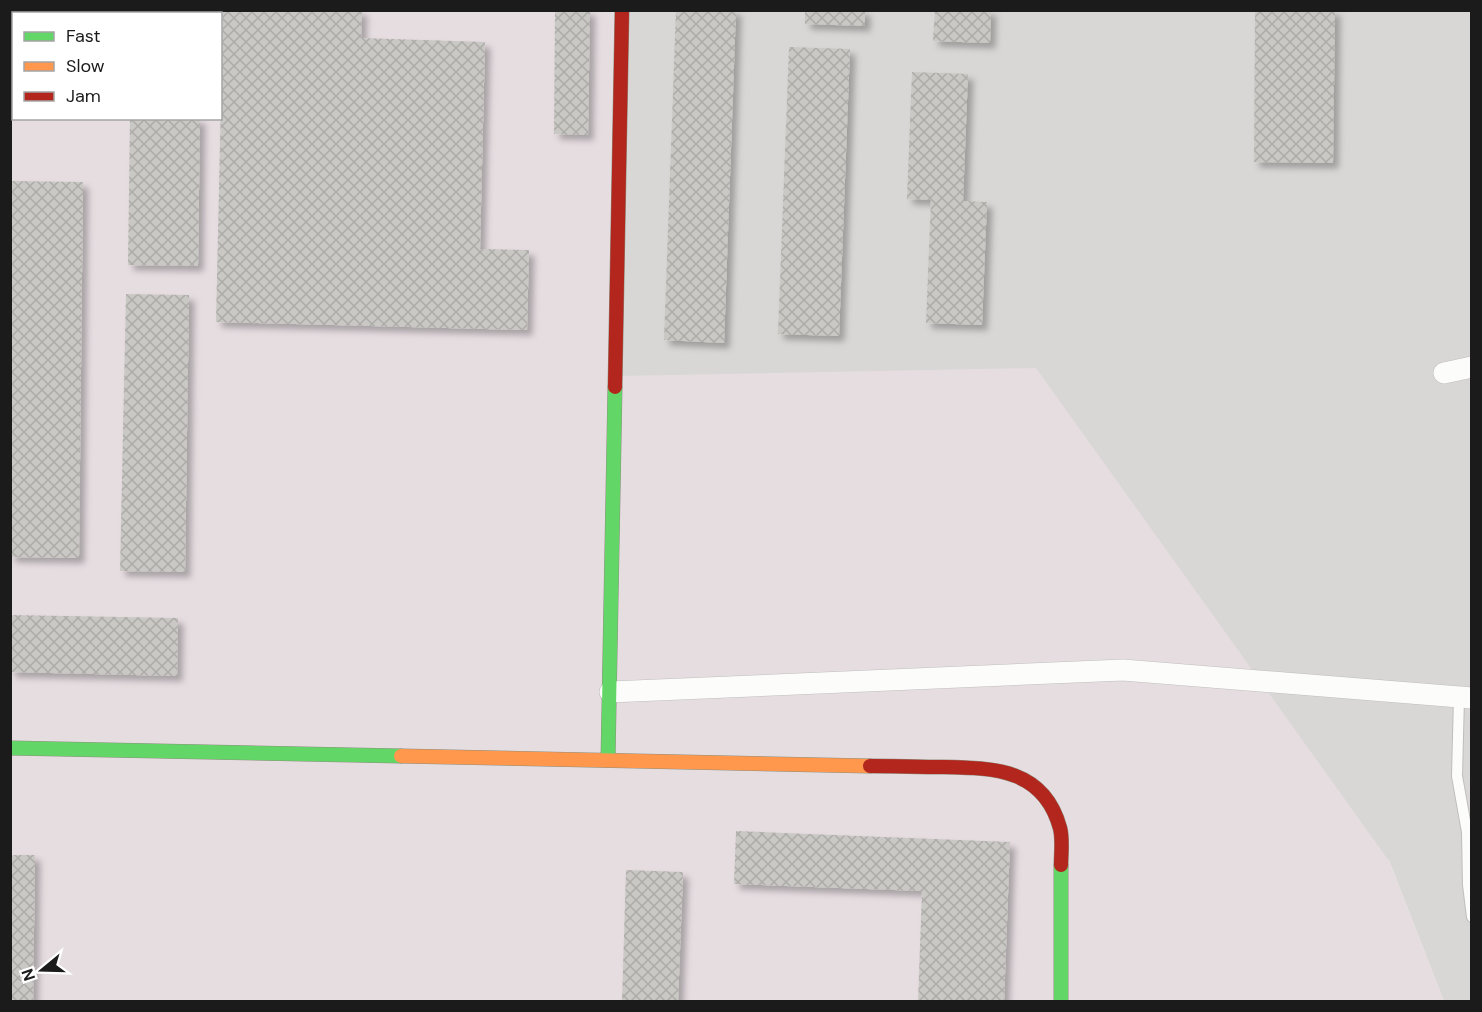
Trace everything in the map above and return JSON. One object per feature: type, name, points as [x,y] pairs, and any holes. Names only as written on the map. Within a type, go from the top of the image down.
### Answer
[{"type":"street","points":[[608,760],[622,10]]},
{"type":"street","points":[[1444,373],[1472,367]]},
{"type":"street","points":[[610,692],[1123,670],[1465,698]]},
{"type":"street","points":[[10,748],[1007,770],[1027,779],[1043,793],[1054,810],[1061,830],[1061,1002]]},
{"type":"lane","points":[[1465,698],[1457,776],[1467,832],[1468,885],[1472,917]]},
{"type":"shaded area","points":[[10,11],[619,11],[616,376],[1036,368],[1389,861],[1444,1001],[11,1001]]},
{"type":"shaded area","points":[[619,11],[1471,11],[1471,1001],[1444,1001],[1389,860],[616,377]]},
{"type":"building","points":[[132,10],[202,10],[202,12],[132,12]]},
{"type":"building","points":[[223,10],[362,10],[361,38],[485,42],[480,249],[529,250],[527,330],[216,322]]},
{"type":"building","points":[[555,10],[590,10],[588,135],[554,134]]},
{"type":"building","points":[[676,10],[736,10],[724,343],[664,340]]},
{"type":"building","points":[[805,10],[865,10],[865,26],[805,24]]},
{"type":"building","points":[[935,10],[991,10],[990,43],[933,41]]},
{"type":"building","points":[[1255,10],[1335,10],[1333,163],[1254,162]]},
{"type":"building","points":[[789,47],[850,49],[839,336],[778,334]]},
{"type":"building","points":[[912,72],[968,74],[963,201],[987,202],[982,325],[926,323],[931,200],[907,199]]},
{"type":"building","points":[[130,120],[200,120],[198,266],[128,265]]},
{"type":"building","points":[[10,181],[83,182],[79,558],[10,557]]},
{"type":"building","points":[[126,294],[189,295],[185,572],[120,571]]},
{"type":"building","points":[[10,615],[178,618],[177,676],[10,672]]},
{"type":"building","points":[[736,831],[1010,842],[1004,1002],[918,1002],[922,891],[734,884]]},
{"type":"building","points":[[10,855],[35,855],[33,1002],[10,1002]]},
{"type":"building","points":[[626,870],[683,872],[678,1002],[622,1002]]},
{"type":"traffic: fast","points":[[608,760],[615,387]]},
{"type":"traffic: fast","points":[[10,748],[401,756]]},
{"type":"traffic: fast","points":[[1061,865],[1061,1002]]},
{"type":"traffic: slow","points":[[401,756],[870,766]]},
{"type":"traffic: jam","points":[[615,387],[622,10]]},
{"type":"traffic: jam","points":[[870,766],[981,769],[999,771],[1030,783],[1053,808],[1062,841],[1061,865]]}]
